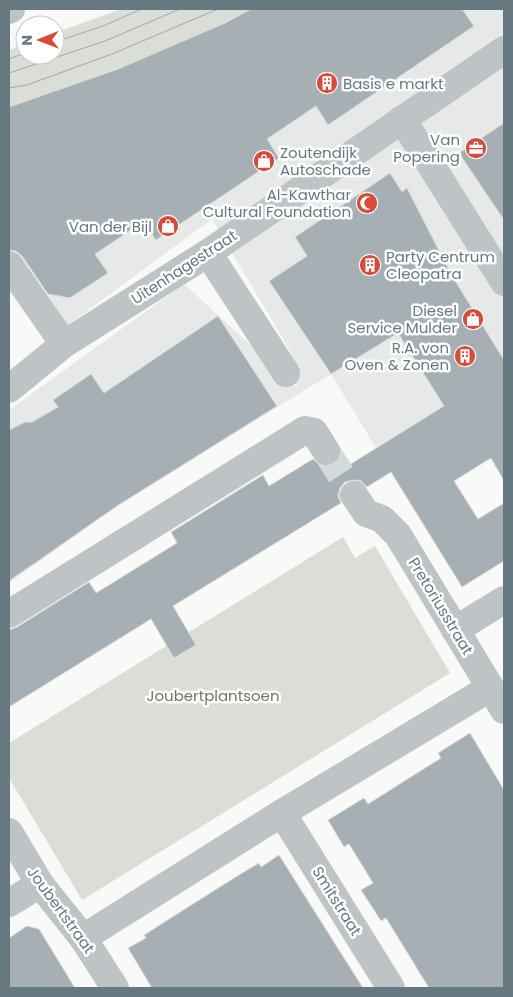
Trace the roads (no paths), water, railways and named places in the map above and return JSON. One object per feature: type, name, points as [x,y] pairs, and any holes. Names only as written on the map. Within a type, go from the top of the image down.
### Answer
[{"type":"street","name":"Uitenhagestraat","points":[[9,389],[64,344],[208,253],[504,50]]},
{"type":"street","points":[[402,120],[504,282]]},
{"type":"street","points":[[208,253],[286,373]]},
{"type":"street","points":[[9,265],[64,344]]},
{"type":"street","points":[[9,614],[306,430],[314,432],[326,451]]},
{"type":"street","name":"Pretoriusstraat","points":[[360,504],[382,519],[398,535],[497,699]]},
{"type":"street","points":[[455,630],[504,600]]},
{"type":"street","points":[[83,938],[282,813],[497,699]]},
{"type":"street","name":"Smitstraat","points":[[282,813],[391,988]]},
{"type":"street","name":"Joubertstraat","points":[[9,832],[40,884],[83,938],[115,988]]},
{"type":"street","points":[[9,903],[40,884]]},
{"type":"tunnel","points":[[326,451],[354,495]]},
{"type":"tram line","points":[[65,39],[103,26],[142,9]]},
{"type":"tram line","points":[[9,73],[105,41],[180,9]]},
{"type":"tram line","points":[[9,88],[27,85],[112,54],[218,9]]},
{"type":"tram line","points":[[9,59],[15,57]]},
{"type":"place","name":"Basis e markt","points":[[327,83]]},
{"type":"place","name":"Van Popering","points":[[476,148]]},
{"type":"place","name":"Zoutendijk Autoschade","points":[[264,161]]},
{"type":"place","name":"Al-Kawthar Cultural Foundation","points":[[367,203]]},
{"type":"place","name":"Van der Bijl","points":[[168,226]]},
{"type":"place","name":"Party Centrum Cleopatra","points":[[370,265]]},
{"type":"place","name":"Diesel Service Mulder","points":[[473,319]]},
{"type":"place","name":"R.A. von Oven & Zonen","points":[[465,356]]},
{"type":"park label","name":"Joubertplantsoen","points":[[213,695]]}]
